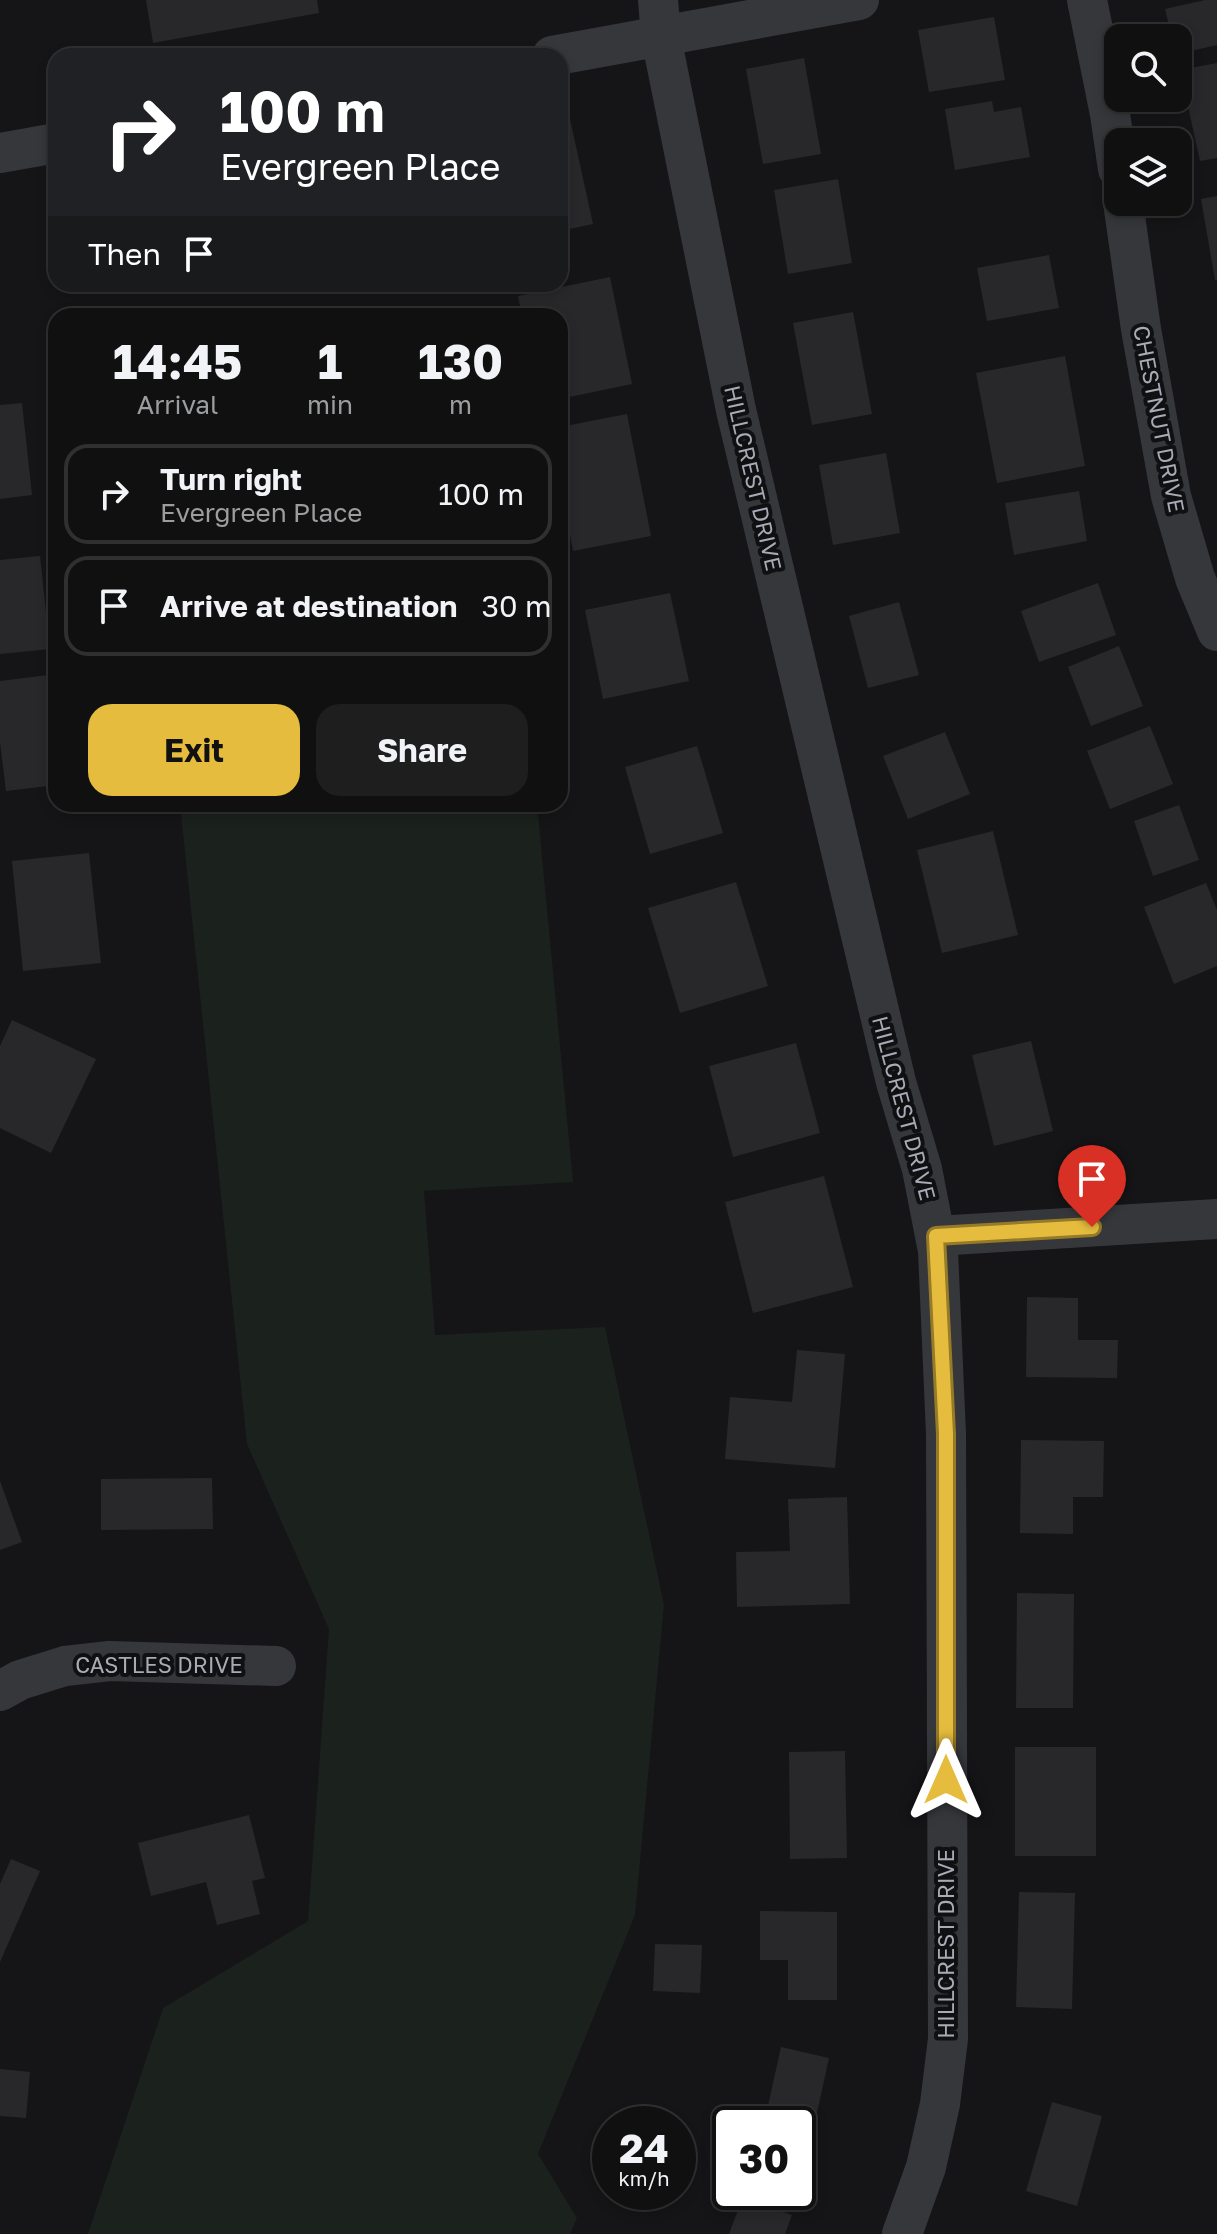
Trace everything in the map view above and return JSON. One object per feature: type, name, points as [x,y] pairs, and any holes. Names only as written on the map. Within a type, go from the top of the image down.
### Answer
[{"type":"street","points":[[568,50],[660,18],[859,0]]},
{"type":"street","points":[[1087,0],[1112,128]]},
{"type":"street","name":"HILLCREST DRIVE","points":[[660,18],[736,410],[896,1082],[922,1169],[936,1236],[946,1434],[948,2039],[940,2104],[926,2167],[902,2234]]},
{"type":"street","points":[[0,153],[48,144]]},
{"type":"street","name":"CHESTNUT DRIVE","points":[[1125,216],[1141,329],[1171,496],[1195,578],[1217,631]]},
{"type":"street","points":[[936,1236],[1217,1219]]},
{"type":"street","name":"CASTLES DRIVE","points":[[0,1691],[20,1680],[65,1666],[110,1661],[276,1666]]},
{"type":"shaded area","points":[[181,812],[538,812],[573,1182],[424,1191],[435,1335],[605,1327],[664,1605],[635,1915],[538,2154],[577,2218],[570,2234],[88,2234],[163,2008],[308,1921],[329,1629],[247,1444]]},
{"type":"building","points":[[146,0],[317,0],[319,13],[153,43]]},
{"type":"building","points":[[1217,0],[1217,45],[1192,51],[1192,24],[1169,24],[1165,9]]},
{"type":"building","points":[[994,17],[1005,80],[929,92],[918,30]]},
{"type":"building","points":[[804,58],[821,154],[763,164],[746,69]]},
{"type":"building","points":[[1217,63],[1217,158],[1200,161],[1189,112],[1192,112],[1192,68]]},
{"type":"building","points":[[992,101],[994,112],[1021,107],[1030,157],[955,170],[945,109]]},
{"type":"building","points":[[568,119],[593,224],[568,229]]},
{"type":"building","points":[[838,179],[852,263],[788,274],[774,190]]},
{"type":"building","points":[[1217,196],[1217,280],[1215,280],[1201,199]]},
{"type":"building","points":[[1049,255],[1059,308],[987,321],[977,268]]},
{"type":"building","points":[[610,277],[632,384],[568,397],[568,308],[520,308],[518,296],[537,292],[568,292],[568,286]]},
{"type":"building","points":[[853,312],[872,414],[812,425],[793,323]]},
{"type":"building","points":[[1065,356],[1085,466],[997,483],[976,373]]},
{"type":"building","points":[[22,403],[32,495],[0,499],[0,405]]},
{"type":"building","points":[[627,414],[651,536],[573,551],[568,524],[568,425]]},
{"type":"building","points":[[886,453],[900,533],[833,545],[819,465]]},
{"type":"building","points":[[1079,491],[1087,541],[1014,555],[1005,503]]},
{"type":"building","points":[[40,556],[48,649],[0,654],[0,560]]},
{"type":"building","points":[[1098,583],[1116,635],[1039,662],[1021,611]]},
{"type":"building","points":[[670,593],[689,681],[603,699],[585,610]]},
{"type":"building","points":[[899,602],[919,675],[868,688],[849,616]]},
{"type":"building","points":[[1119,646],[1143,706],[1091,726],[1068,667]]},
{"type":"building","points":[[48,675],[48,786],[6,791],[0,742],[0,681]]},
{"type":"building","points":[[1150,726],[1173,784],[1110,809],[1087,751]]},
{"type":"building","points":[[945,732],[970,794],[908,819],[883,756]]},
{"type":"building","points":[[697,746],[723,833],[650,854],[625,767]]},
{"type":"building","points":[[1179,805],[1199,860],[1153,876],[1134,821]]},
{"type":"building","points":[[993,831],[1018,935],[942,953],[917,850]]},
{"type":"building","points":[[89,853],[101,963],[23,971],[12,861]]},
{"type":"building","points":[[736,882],[768,986],[680,1013],[648,908]]},
{"type":"building","points":[[1206,883],[1217,910],[1217,966],[1174,984],[1144,907]]},
{"type":"building","points":[[12,1020],[96,1059],[51,1153],[0,1128],[0,1046]]},
{"type":"building","points":[[1031,1041],[1053,1131],[994,1146],[972,1055]]},
{"type":"building","points":[[796,1043],[820,1133],[733,1157],[709,1066]]},
{"type":"building","points":[[824,1176],[853,1287],[753,1313],[725,1202]]},
{"type":"building","points":[[1027,1297],[1078,1298],[1078,1340],[1118,1340],[1117,1378],[1026,1377]]},
{"type":"building","points":[[797,1350],[845,1354],[835,1468],[725,1459],[730,1397],[792,1402]]},
{"type":"building","points":[[1021,1440],[1104,1441],[1103,1497],[1073,1497],[1073,1534],[1020,1533]]},
{"type":"building","points":[[212,1478],[213,1529],[101,1530],[101,1479]]},
{"type":"building","points":[[0,1481],[22,1542],[0,1550]]},
{"type":"building","points":[[847,1497],[850,1604],[737,1607],[736,1552],[790,1551],[788,1499]]},
{"type":"building","points":[[1017,1593],[1074,1594],[1073,1708],[1016,1708]]},
{"type":"building","points":[[1015,1747],[1096,1747],[1096,1856],[1015,1856]]},
{"type":"building","points":[[845,1751],[847,1858],[790,1859],[789,1752]]},
{"type":"building","points":[[249,1815],[265,1878],[252,1881],[260,1914],[217,1925],[206,1882],[151,1896],[138,1843]]},
{"type":"building","points":[[11,1859],[40,1871],[0,1962],[0,1884]]},
{"type":"building","points":[[1019,1892],[1075,1893],[1072,2009],[1016,2007]]},
{"type":"building","points":[[760,1911],[837,1912],[837,2000],[788,2000],[788,1960],[760,1960]]},
{"type":"building","points":[[655,1944],[702,1945],[700,1993],[653,1991]]},
{"type":"building","points":[[781,2047],[829,2058],[816,2118],[816,2106],[768,2106]]},
{"type":"building","points":[[0,2069],[30,2072],[26,2118],[0,2116]]},
{"type":"building","points":[[1052,2102],[1102,2116],[1077,2206],[1026,2191]]},
{"type":"building","points":[[738,2210],[778,2210],[792,2215],[785,2234],[729,2234]]},
{"type":"route","points":[[946,1780],[946,1434],[936,1236],[1092,1227]]}]
